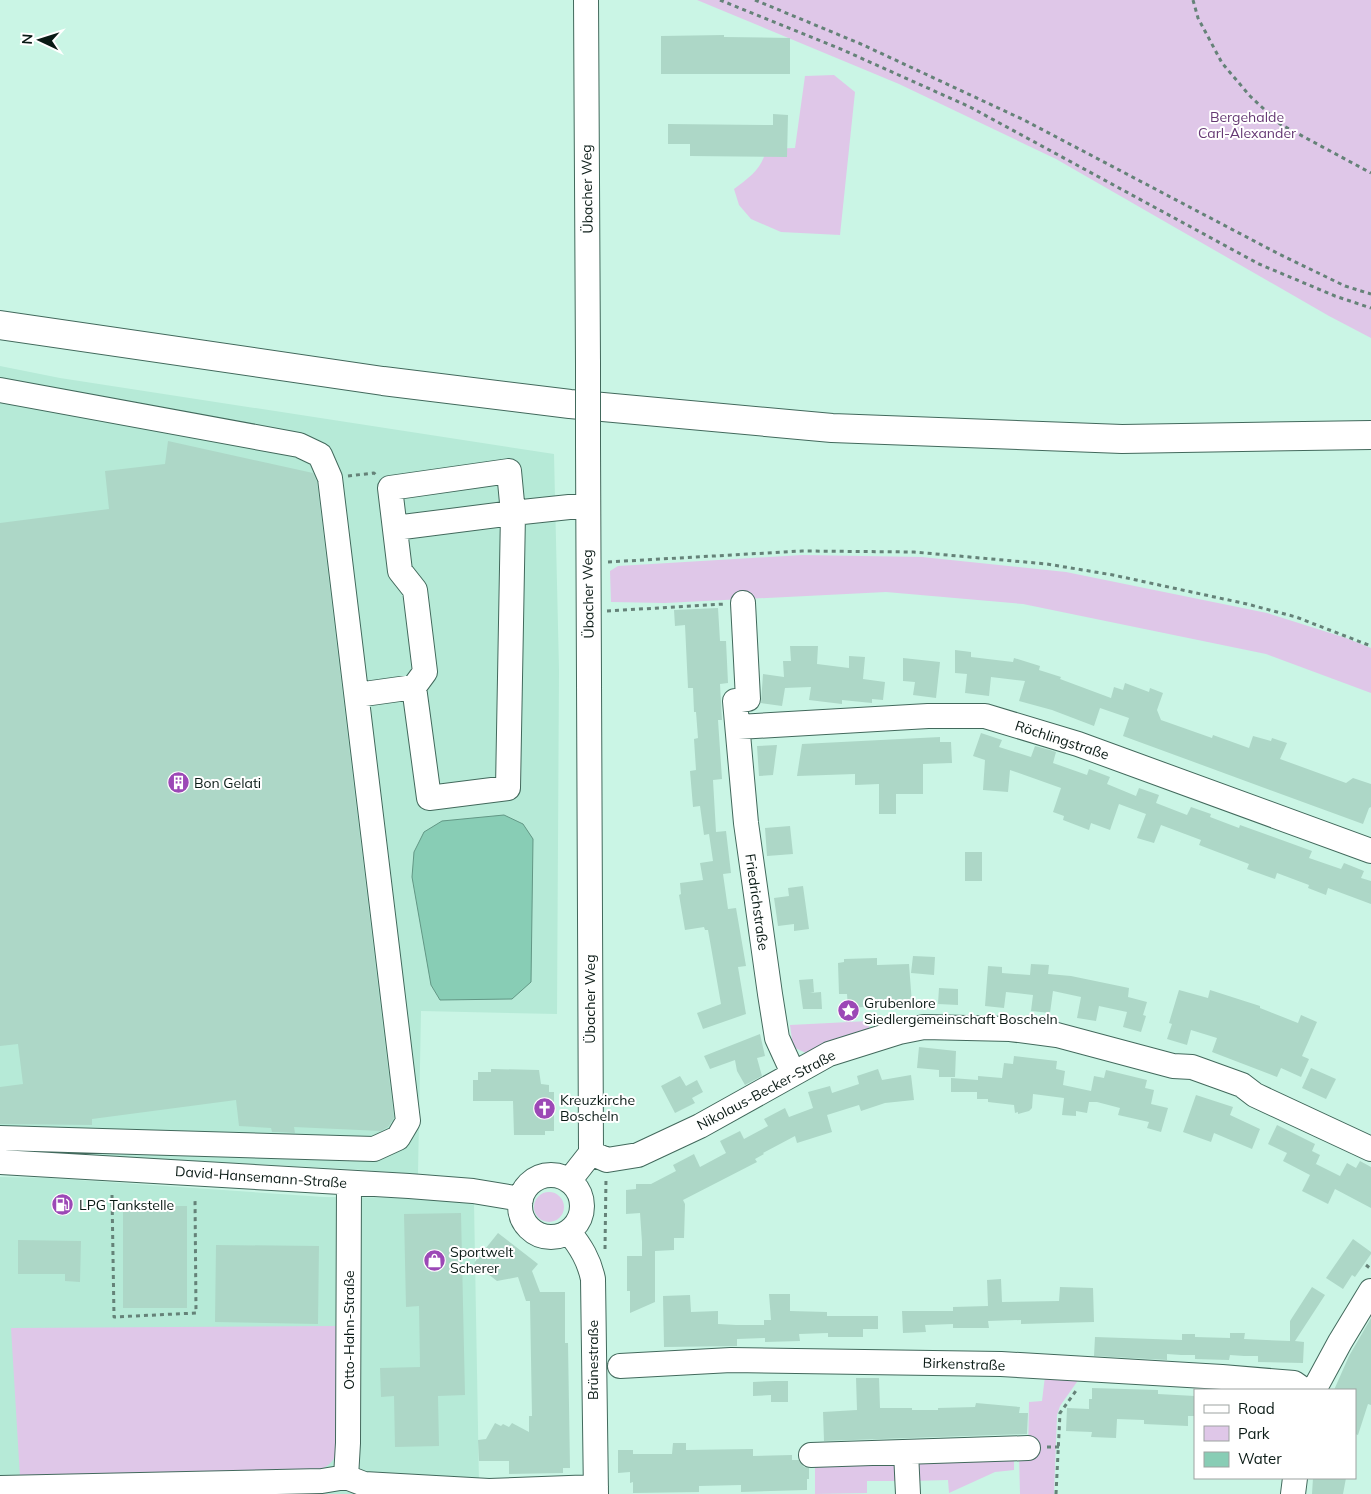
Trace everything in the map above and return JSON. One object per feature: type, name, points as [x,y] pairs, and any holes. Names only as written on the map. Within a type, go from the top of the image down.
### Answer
[{"type":"main road","points":[[0,325],[411,385],[570,404],[832,428],[1122,439],[1371,435]]},
{"type":"street","name":"Übacher Weg","points":[[586,0],[591,1153]]},
{"type":"street","points":[[0,390],[299,445],[320,455],[330,478],[408,1121],[398,1138],[374,1149],[0,1138]]},
{"type":"street","points":[[509,471],[513,513],[508,788],[429,798],[414,687],[425,672],[415,590],[400,571],[390,488],[509,471]]},
{"type":"street","points":[[395,528],[588,505]]},
{"type":"street","name":"Friedrichstraße","points":[[743,603],[748,699],[735,701],[739,760],[747,832],[777,1038],[793,1073]]},
{"type":"street","points":[[356,696],[414,687]]},
{"type":"street","name":"Röchlingstraße","points":[[738,727],[928,716],[985,716],[1024,726],[1078,744],[1371,850]]},
{"type":"street","name":"Nikolaus-Becker-Straße","points":[[591,1153],[607,1160],[638,1155],[700,1126],[829,1054],[899,1032],[924,1027],[1010,1029],[1048,1033],[1174,1066],[1192,1067],[1242,1085],[1255,1095],[1371,1149]]},
{"type":"street","points":[[569,1181],[591,1153]]},
{"type":"street","name":"David-Hansemann-Straße","points":[[0,1162],[474,1191],[520,1199]]},
{"type":"street","points":[[555,1175],[569,1181],[581,1196],[581,1216],[570,1232],[564,1235],[552,1238],[539,1236],[533,1232],[522,1218],[520,1199],[528,1185],[540,1177],[555,1175]]},
{"type":"street","name":"Otto-Hahn-Straße","points":[[346,1478],[348,1443],[349,1183]]},
{"type":"street","name":"Brünestraße","points":[[570,1232],[582,1249],[590,1266],[593,1279],[596,1490]]},
{"type":"street","points":[[1315,1389],[1371,1291]]},
{"type":"street","name":"Birkenstraße","points":[[620,1366],[731,1360],[1001,1364],[1294,1382],[1303,1389]]},
{"type":"street","points":[[811,1455],[1028,1448]]},
{"type":"street","points":[[906,1452],[908,1494]]},
{"type":"street","points":[[0,1488],[136,1490],[322,1481],[346,1478],[364,1484],[489,1491],[596,1490]]},
{"type":"street","points":[[1293,1494],[1295,1479]]},
{"type":"path","points":[[720,0],[843,50],[970,107],[1259,264],[1335,296],[1371,308]]},
{"type":"path","points":[[755,0],[861,44],[1024,120],[1277,253],[1345,286],[1371,294]]},
{"type":"path","points":[[1193,0],[1198,18],[1222,63],[1250,96],[1280,124],[1371,173]]},
{"type":"path","points":[[330,478],[374,473],[390,488]]},
{"type":"path","points":[[588,563],[812,551],[914,552],[1046,564],[1113,575],[1247,604],[1296,617],[1371,646]]},
{"type":"path","points":[[604,611],[743,603]]},
{"type":"path","points":[[112,1195],[114,1317],[196,1314],[195,1198]]},
{"type":"path","points":[[1366,1265],[1371,1269]]},
{"type":"path","points":[[1056,1494],[1060,1413],[1081,1382],[1082,1369]]},
{"type":"shaded area","points":[[0,366],[60,378],[554,454],[559,670],[557,1014],[421,1011],[418,1174],[0,1151]]},
{"type":"shaded area","points":[[0,1177],[48,1178],[324,1197],[409,1198],[474,1202],[479,1484],[360,1477],[354,1494],[0,1494]]},
{"type":"green space","name":"Bergehalde Carl-Alexander","points":[[697,0],[1371,0],[1371,338],[1329,316],[1056,159],[899,84]]},
{"type":"green space","points":[[834,75],[855,92],[840,235],[781,232],[751,219],[739,205],[734,189],[750,177],[759,167],[766,149],[795,148],[805,76]]},
{"type":"green space","points":[[802,555],[922,557],[1066,572],[1267,613],[1346,638],[1371,648],[1371,693],[1266,654],[1023,604],[886,592],[665,603],[611,602],[610,571],[618,566]]},
{"type":"green space","points":[[869,1021],[869,1029],[806,1053],[793,1047],[790,1025]]},
{"type":"green space","points":[[549,1192],[555,1193],[563,1201],[563,1213],[555,1221],[549,1222],[543,1221],[535,1213],[534,1207],[535,1201],[543,1193]]},
{"type":"green space","points":[[338,1326],[338,1451],[328,1465],[318,1470],[20,1477],[11,1328]]},
{"type":"green space","points":[[1045,1376],[1079,1379],[1060,1406],[1057,1415],[1054,1494],[1020,1494],[1019,1456],[1028,1455],[1029,1402],[1042,1401]]},
{"type":"green space","points":[[1014,1455],[1014,1470],[995,1472],[949,1493],[948,1480],[911,1481],[915,1462]]},
{"type":"green space","points":[[892,1458],[903,1481],[867,1481],[867,1493],[815,1494],[815,1459]]},
{"type":"water","points":[[504,815],[523,824],[533,839],[531,982],[512,999],[440,1000],[431,985],[412,877],[414,852],[424,832],[442,821]]},
{"type":"building","points":[[724,35],[724,37],[790,38],[790,74],[661,74],[661,36]]},
{"type":"building","points":[[773,114],[788,115],[787,157],[690,156],[690,144],[668,144],[668,124],[773,125]]},
{"type":"building","name":"Bon Gelati","points":[[168,441],[313,473],[317,482],[394,1118],[388,1127],[381,1131],[294,1127],[295,1133],[272,1132],[271,1128],[239,1126],[236,1100],[92,1119],[92,1125],[0,1124],[0,1087],[23,1084],[18,1044],[0,1046],[0,523],[109,509],[105,471],[165,464]]},
{"type":"building","points":[[718,608],[720,641],[726,641],[728,683],[720,684],[722,720],[718,720],[722,779],[713,780],[716,832],[726,831],[731,873],[723,874],[728,909],[736,908],[746,966],[738,967],[746,1014],[703,1029],[697,1013],[721,1004],[708,930],[705,930],[704,927],[685,930],[679,895],[681,894],[680,883],[703,880],[700,863],[713,861],[709,834],[704,835],[700,806],[693,807],[690,771],[696,770],[694,739],[698,738],[696,712],[694,712],[693,688],[688,688],[685,625],[675,626],[674,610]]},
{"type":"building","points":[[790,646],[818,646],[817,664],[849,668],[849,656],[865,657],[863,679],[885,682],[883,700],[872,699],[872,703],[842,700],[842,704],[809,700],[811,687],[785,688],[782,706],[761,703],[763,674],[784,677],[783,661],[791,661]]},
{"type":"building","points":[[955,650],[971,652],[971,657],[1013,662],[1014,658],[1040,666],[1039,670],[1111,698],[1114,687],[1123,690],[1125,683],[1149,692],[1150,688],[1163,693],[1157,710],[1161,720],[1212,738],[1213,735],[1249,748],[1253,736],[1271,741],[1272,738],[1287,743],[1280,759],[1346,783],[1353,778],[1371,784],[1371,807],[1363,824],[1123,736],[1129,718],[1100,708],[1094,726],[1052,710],[1019,701],[1025,681],[991,677],[989,696],[965,693],[967,674],[955,673]]},
{"type":"building","points":[[903,658],[940,662],[936,698],[913,695],[915,682],[903,681]]},
{"type":"building","points":[[981,733],[1002,740],[999,747],[1031,757],[1035,746],[1056,752],[1053,763],[1087,775],[1089,769],[1110,777],[1107,784],[1136,796],[1139,788],[1159,795],[1156,803],[1187,815],[1191,807],[1211,814],[1210,817],[1239,828],[1240,825],[1312,851],[1309,858],[1341,869],[1344,863],[1364,871],[1361,878],[1371,881],[1371,904],[1328,888],[1326,895],[1308,888],[1309,885],[1277,873],[1275,879],[1247,869],[1249,864],[1199,845],[1201,840],[1161,825],[1154,843],[1137,838],[1146,814],[1119,804],[1110,830],[1091,823],[1089,830],[1063,820],[1064,816],[1053,812],[1061,788],[1010,770],[1008,792],[983,790],[985,760],[973,756]]},
{"type":"building","points":[[940,737],[940,742],[951,742],[952,763],[923,764],[923,794],[896,794],[896,814],[879,814],[879,784],[855,785],[855,774],[797,776],[802,744]]},
{"type":"building","points":[[777,745],[773,775],[759,776],[757,746]]},
{"type":"building","points":[[790,826],[793,854],[767,856],[765,828]]},
{"type":"building","points":[[965,852],[982,852],[982,881],[965,881]]},
{"type":"building","points":[[803,886],[809,929],[794,931],[794,924],[778,926],[774,898],[789,896],[788,888]]},
{"type":"building","points":[[913,956],[935,957],[934,975],[911,973]]},
{"type":"building","points":[[877,958],[877,965],[909,964],[912,1004],[848,1008],[847,994],[839,994],[838,963],[844,962],[844,959]]},
{"type":"building","points":[[1031,964],[1049,965],[1048,974],[1071,976],[1129,988],[1128,997],[1147,1002],[1143,1015],[1146,1016],[1141,1032],[1123,1027],[1127,1012],[1099,1006],[1096,1021],[1077,1018],[1081,997],[1053,991],[1050,1013],[1031,1011],[1033,995],[1006,992],[1004,1008],[985,1006],[988,966],[1002,967],[1002,973],[1030,975]]},
{"type":"building","points":[[813,979],[814,992],[810,993],[821,992],[822,1009],[803,1009],[799,980]]},
{"type":"building","points":[[939,988],[958,989],[958,1005],[938,1004]]},
{"type":"building","points":[[1179,990],[1208,998],[1210,990],[1260,1006],[1260,1008],[1298,1023],[1301,1015],[1317,1022],[1302,1056],[1309,1059],[1301,1077],[1281,1068],[1277,1077],[1212,1052],[1217,1038],[1191,1030],[1187,1045],[1167,1039],[1172,1024],[1169,1023]]},
{"type":"building","points":[[760,1034],[765,1056],[757,1058],[762,1076],[745,1085],[737,1071],[735,1060],[710,1069],[704,1056]]},
{"type":"building","points":[[919,1047],[956,1051],[955,1077],[939,1077],[939,1070],[917,1068]]},
{"type":"building","points":[[1014,1056],[1057,1061],[1056,1069],[1065,1071],[1063,1085],[1091,1091],[1094,1076],[1104,1078],[1106,1070],[1147,1080],[1145,1088],[1154,1090],[1151,1104],[1168,1108],[1161,1132],[1147,1128],[1149,1122],[1118,1115],[1120,1108],[1097,1102],[1089,1102],[1087,1113],[1076,1111],[1076,1116],[1062,1115],[1064,1098],[1033,1094],[1032,1108],[1029,1111],[1018,1114],[1018,1112],[1015,1113],[1014,1105],[988,1102],[988,1099],[977,1099],[977,1092],[951,1092],[951,1078],[978,1080],[978,1076],[1002,1078],[1004,1063],[1013,1064]]},
{"type":"building","points":[[1311,1068],[1336,1079],[1326,1099],[1302,1088]]},
{"type":"building","points":[[491,1069],[539,1070],[541,1084],[549,1085],[549,1092],[554,1092],[554,1131],[545,1131],[545,1135],[514,1135],[513,1101],[473,1101],[473,1080],[478,1080],[478,1072],[491,1072]]},
{"type":"building","points":[[878,1069],[882,1080],[911,1075],[914,1100],[885,1103],[861,1111],[859,1105],[827,1115],[832,1132],[797,1143],[795,1136],[763,1153],[755,1159],[757,1162],[683,1200],[685,1204],[684,1238],[674,1238],[674,1250],[655,1251],[655,1302],[630,1313],[630,1291],[627,1291],[627,1256],[642,1256],[642,1242],[640,1213],[626,1214],[626,1190],[636,1189],[636,1184],[651,1184],[676,1171],[673,1165],[694,1154],[700,1167],[726,1153],[720,1141],[740,1131],[744,1139],[768,1126],[764,1119],[785,1108],[789,1117],[813,1108],[808,1092],[830,1086],[832,1093],[859,1084],[857,1076]]},
{"type":"building","points":[[680,1076],[686,1086],[697,1080],[703,1092],[692,1098],[695,1103],[675,1113],[661,1086]]},
{"type":"building","points":[[1196,1095],[1233,1107],[1230,1115],[1260,1129],[1252,1149],[1214,1133],[1211,1142],[1183,1132]]},
{"type":"building","points":[[1277,1125],[1315,1144],[1312,1151],[1320,1155],[1315,1166],[1316,1164],[1340,1176],[1347,1163],[1356,1168],[1360,1161],[1371,1167],[1371,1208],[1335,1189],[1328,1204],[1302,1191],[1310,1175],[1283,1161],[1287,1153],[1268,1144]]},
{"type":"building","points":[[123,1206],[187,1206],[187,1308],[123,1308]]},
{"type":"building","points":[[461,1213],[465,1395],[438,1396],[439,1446],[395,1447],[394,1396],[381,1397],[380,1368],[420,1367],[419,1306],[406,1307],[404,1214]]},
{"type":"building","points":[[498,1233],[538,1264],[532,1271],[540,1292],[565,1292],[565,1343],[568,1343],[570,1468],[563,1468],[563,1473],[509,1474],[509,1461],[479,1461],[478,1440],[486,1439],[495,1423],[509,1427],[512,1423],[529,1432],[529,1416],[532,1416],[530,1301],[526,1301],[518,1277],[497,1281],[474,1263]]},
{"type":"building","points":[[1353,1239],[1371,1252],[1371,1254],[1355,1277],[1352,1275],[1343,1289],[1326,1278]]},
{"type":"building","points":[[18,1240],[81,1241],[80,1282],[65,1281],[65,1274],[18,1274]]},
{"type":"building","points":[[216,1245],[319,1246],[318,1324],[215,1322]]},
{"type":"building","points":[[1001,1279],[1002,1302],[1059,1301],[1060,1287],[1093,1288],[1094,1322],[1021,1324],[1021,1320],[988,1321],[989,1328],[953,1328],[953,1324],[925,1325],[926,1332],[903,1333],[902,1311],[953,1311],[953,1307],[988,1306],[987,1280]]},
{"type":"building","points":[[1312,1287],[1325,1295],[1295,1341],[1304,1342],[1303,1363],[1258,1362],[1258,1356],[1230,1355],[1229,1360],[1195,1359],[1195,1355],[1167,1354],[1167,1360],[1094,1356],[1095,1337],[1182,1340],[1182,1334],[1195,1334],[1195,1337],[1230,1338],[1230,1333],[1245,1333],[1244,1339],[1290,1341],[1290,1321]]},
{"type":"building","points":[[769,1294],[790,1294],[790,1311],[827,1312],[827,1316],[878,1316],[878,1329],[863,1329],[863,1337],[828,1337],[828,1333],[799,1334],[800,1341],[765,1342],[765,1338],[737,1339],[737,1346],[664,1347],[663,1296],[690,1295],[691,1312],[718,1311],[718,1324],[764,1325],[764,1320],[771,1320]]},
{"type":"building","points":[[1371,1318],[1371,1405],[1368,1404],[1358,1435],[1356,1434],[1356,1389],[1334,1389],[1349,1356]]},
{"type":"building","points":[[856,1378],[879,1378],[880,1408],[938,1410],[938,1408],[975,1407],[976,1403],[1020,1407],[1019,1413],[1028,1413],[1027,1434],[824,1441],[823,1412],[857,1410]]},
{"type":"building","points":[[788,1381],[788,1402],[771,1402],[771,1395],[753,1396],[753,1382]]},
{"type":"building","points":[[1092,1388],[1158,1390],[1158,1394],[1194,1396],[1194,1416],[1188,1416],[1188,1426],[1144,1424],[1144,1420],[1117,1419],[1116,1438],[1091,1437],[1092,1432],[1066,1431],[1067,1408],[1089,1409],[1089,1399],[1092,1399]]},
{"type":"building","points":[[673,1443],[686,1443],[686,1450],[753,1449],[753,1456],[792,1455],[792,1460],[799,1460],[804,1467],[809,1468],[807,1490],[741,1492],[741,1485],[699,1486],[699,1492],[633,1493],[633,1482],[630,1483],[630,1472],[618,1473],[618,1450],[633,1450],[633,1454],[672,1454]]},
{"type":"building","points":[[1313,1479],[1346,1479],[1343,1494],[1312,1494]]},
{"type":"place","name":"Bon Gelati","points":[[178,783]]},
{"type":"place","name":"Grubenlore Siedlergemeinschaft Boscheln","points":[[848,1011]]},
{"type":"place","name":"Kreuzkirche Boscheln","points":[[544,1108]]},
{"type":"place","name":"LPG Tankstelle","points":[[63,1205]]},
{"type":"place","name":"Sportwelt Scherer","points":[[434,1260]]}]
